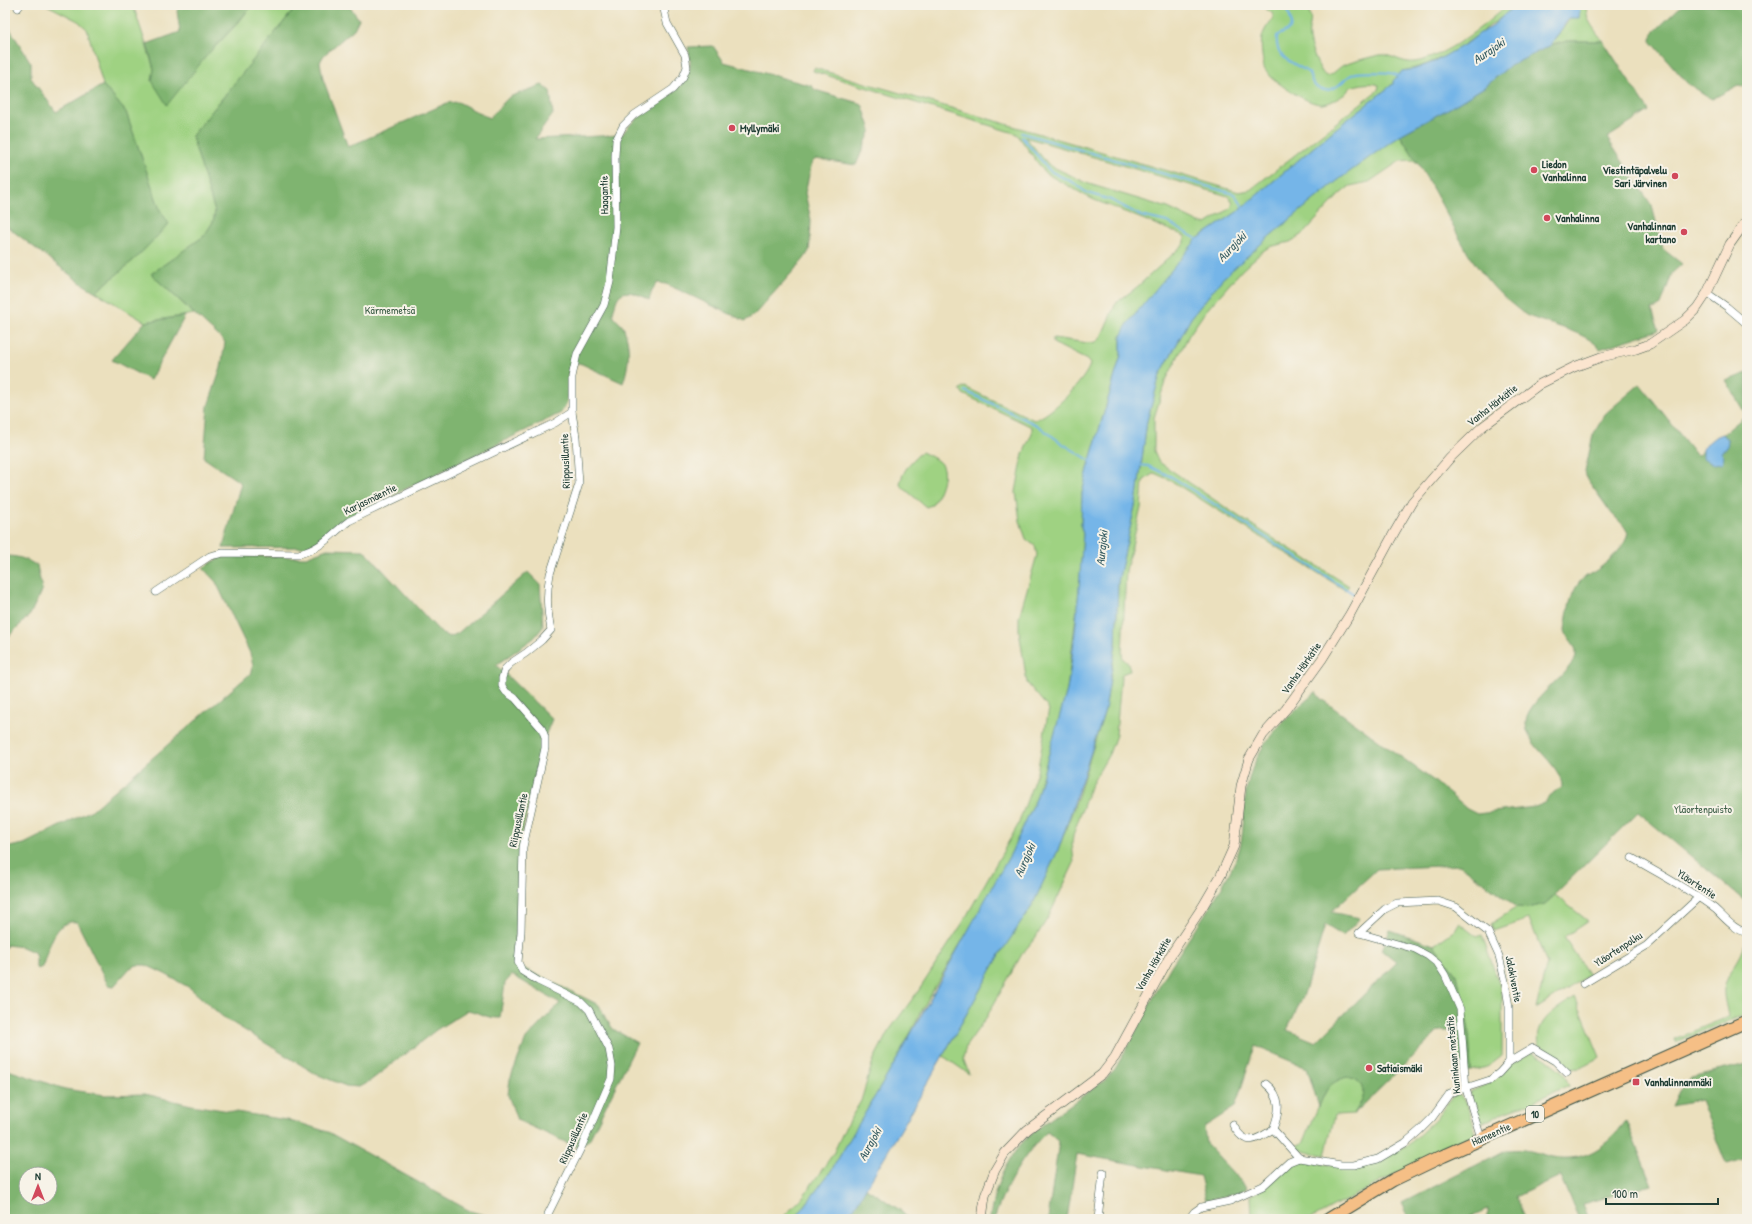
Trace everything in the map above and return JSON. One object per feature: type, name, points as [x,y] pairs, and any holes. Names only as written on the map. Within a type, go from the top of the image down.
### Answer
[{"type":"highway","name":"Hämeentie","points":[[1329,1219],[1393,1180],[1481,1138],[1747,1021]]},
{"type":"street","name":"Haagantie","points":[[572,412],[572,377],[577,354],[604,305],[610,282],[616,227],[616,140],[623,126],[634,115],[673,89],[683,77],[687,66],[685,55],[667,23],[663,5]]},
{"type":"street","name":"Vanha Härkätie","points":[[982,1219],[985,1196],[994,1170],[1005,1153],[1027,1130],[1102,1074],[1115,1057],[1170,956],[1207,900],[1234,846],[1241,786],[1249,759],[1263,735],[1286,709],[1322,659],[1350,614],[1412,502],[1450,458],[1482,427],[1540,384],[1574,367],[1601,357],[1636,349],[1650,344],[1685,320],[1697,308],[1708,293],[1730,244],[1747,220]]},
{"type":"street","points":[[1708,293],[1728,307],[1747,324]]},
{"type":"street","name":"Karjasmäentie","points":[[156,592],[210,556],[223,553],[299,554],[311,551],[319,547],[333,533],[349,521],[555,423],[572,412]]},
{"type":"street","name":"Riippusillantie","points":[[548,1219],[548,1214],[582,1146],[608,1086],[612,1066],[609,1049],[589,1010],[581,1002],[538,981],[522,971],[518,962],[521,932],[523,847],[545,748],[545,737],[542,729],[515,698],[506,692],[502,686],[502,678],[505,670],[511,663],[542,640],[551,630],[546,602],[547,589],[550,574],[579,484],[576,437],[572,412]]},
{"type":"street","name":"Yläortentie","points":[[1632,858],[1714,908],[1739,930],[1747,932]]},
{"type":"street","name":"Yläortenpolku","points":[[1583,984],[1646,946],[1698,898]]},
{"type":"street","name":"Jalokiventie","points":[[1359,933],[1380,913],[1397,904],[1438,901],[1456,907],[1488,932],[1499,956],[1505,982],[1509,1007],[1509,1062]]},
{"type":"street","name":"Kuninkaan metsätie","points":[[1359,933],[1415,949],[1428,956],[1438,964],[1445,975],[1460,1009],[1466,1088],[1481,1138]]},
{"type":"street","points":[[1189,1219],[1194,1212],[1201,1207],[1230,1201],[1263,1186],[1289,1162],[1299,1158],[1341,1165],[1354,1165],[1378,1159],[1405,1143],[1419,1131],[1432,1118],[1450,1093],[1490,1080],[1509,1062],[1533,1048],[1555,1061],[1567,1073]]},
{"type":"street","points":[[1233,1125],[1237,1133],[1243,1138],[1251,1141],[1260,1138],[1273,1129],[1278,1112],[1276,1095],[1266,1084]]},
{"type":"street","points":[[1273,1129],[1299,1158]]},
{"type":"street","points":[[1098,1219],[1103,1173]]},
{"type":"green space","points":[[47,5],[133,5],[154,69],[152,81],[208,54],[239,22],[252,5],[294,5],[295,8],[192,136],[215,212],[213,222],[204,236],[151,274],[194,314],[145,322],[96,292],[136,258],[168,224],[160,210],[126,112],[103,85],[87,29],[78,21]]},
{"type":"green space","points":[[180,5],[252,5],[208,54],[167,105],[152,81],[154,69],[147,44],[180,32],[177,11]]},
{"type":"green space","name":"Kärmemetsä","points":[[316,5],[348,5],[359,19],[354,29],[324,55],[320,62],[323,79],[348,147],[447,103],[458,102],[489,118],[509,97],[542,85],[550,91],[553,114],[535,139],[622,135],[639,117],[680,86],[687,76],[690,66],[688,47],[713,46],[724,62],[812,86],[815,90],[862,104],[871,130],[856,165],[816,159],[812,162],[805,193],[811,220],[809,251],[804,259],[754,315],[745,321],[666,284],[657,283],[652,290],[649,300],[640,295],[626,292],[618,297],[613,314],[623,327],[628,342],[628,363],[623,383],[582,364],[571,361],[568,375],[567,402],[561,413],[340,521],[317,542],[305,547],[223,548],[241,483],[204,458],[208,406],[221,368],[225,342],[151,274],[204,236],[213,222],[215,212],[192,136],[295,8],[305,12]]},
{"type":"green space","points":[[1261,5],[1305,5],[1311,19],[1309,39],[1311,48],[1318,65],[1326,76],[1344,65],[1379,55],[1410,62],[1425,59],[1464,40],[1507,5],[1515,5],[1502,17],[1452,52],[1423,66],[1402,71],[1393,84],[1334,130],[1237,212],[1197,239],[1121,336],[1121,355],[1082,493],[1081,527],[1083,534],[1079,591],[1067,690],[1036,799],[1011,853],[979,912],[929,997],[897,1059],[831,1171],[795,1219],[781,1219],[802,1198],[833,1154],[846,1126],[861,1101],[873,1061],[888,1032],[919,990],[962,924],[1018,825],[1037,772],[1049,709],[1027,683],[1019,630],[1019,617],[1037,555],[1035,546],[1026,539],[1020,521],[1016,492],[1023,454],[1032,433],[1032,427],[963,394],[960,389],[965,387],[1034,420],[1049,412],[1075,388],[1090,364],[1087,360],[1053,343],[1053,338],[1088,343],[1096,342],[1101,337],[1116,303],[1137,287],[1185,243],[1185,236],[1092,199],[1045,173],[1017,134],[813,71],[814,68],[1239,192],[1250,190],[1378,90],[1379,85],[1365,84],[1351,87],[1345,94],[1332,101],[1317,104],[1300,97],[1281,85],[1267,73],[1264,68],[1262,55],[1261,44],[1264,31],[1273,19],[1273,14]],"holes":[[[1025,137],[1228,196],[1233,202],[1231,208],[1206,224],[1199,223],[1168,208],[1089,184],[1049,165]]]},
{"type":"green space","points":[[1580,5],[1587,5],[1586,10],[1589,20],[1603,41],[1568,41],[1551,45]]},
{"type":"green space","points":[[1682,5],[1747,5],[1747,88],[1739,85],[1712,99],[1687,83],[1651,41],[1652,34]]},
{"type":"green space","points":[[5,21],[31,63],[31,78],[56,112],[103,85],[126,112],[160,210],[169,224],[136,258],[96,292],[81,283],[5,225]]},
{"type":"green space","points":[[1568,41],[1603,41],[1649,111],[1607,138],[1652,206],[1663,249],[1682,264],[1672,273],[1661,305],[1652,310],[1659,330],[1600,349],[1594,343],[1577,333],[1526,315],[1496,289],[1468,253],[1425,175],[1400,135],[1486,86],[1508,67],[1551,45]]},
{"type":"green space","points":[[1400,135],[1419,164],[1413,160],[1400,161],[1369,182],[1350,186],[1340,194],[1302,235],[1290,242],[1269,247],[1242,270],[1205,312],[1189,335],[1165,382],[1154,418],[1154,451],[1159,462],[1241,518],[1349,586],[1345,590],[1170,480],[1154,473],[1143,481],[1141,508],[1126,570],[1122,654],[1123,659],[1127,662],[1130,669],[1122,674],[1121,677],[1116,735],[1109,754],[1090,787],[1073,835],[1072,843],[1074,863],[1049,916],[1036,937],[1022,954],[986,1018],[966,1046],[963,1058],[969,1074],[943,1056],[1002,951],[1032,906],[1059,848],[1078,796],[1105,710],[1116,643],[1118,582],[1137,497],[1147,421],[1160,375],[1191,318],[1222,279],[1271,235],[1337,181]]},
{"type":"green space","points":[[185,316],[150,380],[112,360],[145,322]]},
{"type":"green space","name":"Yläortenpuisto","points":[[1747,373],[1747,705],[1741,711],[1747,716],[1747,903],[1638,812],[1545,904],[1528,908],[1517,907],[1460,865],[1377,869],[1332,911],[1335,913],[1360,918],[1343,936],[1325,925],[1304,994],[1287,1030],[1316,1042],[1397,962],[1382,950],[1390,930],[1434,945],[1457,975],[1469,1031],[1471,1071],[1456,1072],[1454,1031],[1439,1031],[1354,1114],[1364,1094],[1364,1090],[1358,1081],[1347,1077],[1332,1084],[1326,1091],[1319,1107],[1307,1068],[1255,1046],[1235,1107],[1204,1127],[1206,1144],[1247,1188],[1239,1193],[1206,1200],[1200,1176],[1077,1154],[1067,1219],[1048,1219],[1059,1141],[1047,1132],[1022,1161],[1003,1195],[994,1219],[990,1219],[994,1197],[1002,1175],[1013,1154],[1020,1145],[1046,1122],[1104,1081],[1115,1069],[1171,966],[1214,900],[1236,859],[1242,838],[1248,782],[1260,751],[1269,738],[1290,715],[1316,692],[1320,698],[1434,781],[1467,809],[1477,814],[1535,807],[1545,803],[1554,792],[1562,788],[1561,779],[1557,771],[1537,748],[1527,731],[1527,715],[1543,693],[1564,673],[1575,658],[1575,647],[1567,636],[1565,630],[1569,605],[1573,593],[1584,578],[1601,567],[1618,552],[1627,538],[1628,533],[1624,526],[1612,514],[1587,479],[1585,472],[1593,435],[1605,414],[1640,384],[1697,456],[1746,415],[1726,381]]},
{"type":"green space","points":[[922,452],[939,462],[943,471],[942,484],[937,496],[932,505],[926,507],[900,485],[902,476],[914,458]]},
{"type":"green space","points":[[327,549],[364,550],[442,634],[450,637],[458,633],[528,572],[540,584],[543,627],[534,638],[496,665],[552,719],[541,746],[519,847],[515,964],[599,1005],[613,1029],[637,1043],[589,1140],[576,1147],[517,1120],[508,1095],[510,1079],[526,1039],[560,1003],[512,975],[505,983],[500,1018],[487,1016],[468,1010],[436,1030],[370,1081],[359,1087],[346,1086],[316,1074],[223,1017],[190,988],[146,965],[137,965],[130,968],[114,986],[108,985],[77,922],[69,922],[57,931],[53,937],[42,967],[38,969],[36,968],[36,958],[34,952],[22,947],[7,945],[5,948],[5,848],[24,844],[92,810],[250,674],[253,665],[250,653],[216,582],[203,568],[219,558],[233,556],[306,557]]},
{"type":"green space","points":[[5,556],[22,558],[37,566],[42,589],[30,615],[5,640]]},
{"type":"green space","points":[[1555,895],[1588,921],[1564,937],[1589,975],[1536,1009],[1547,963],[1529,919],[1494,931],[1491,924],[1517,907],[1528,908],[1545,904]]},
{"type":"green space","points":[[1459,923],[1477,937],[1482,935],[1502,992],[1502,1056],[1488,1067],[1471,1071],[1469,1031],[1457,975],[1434,945],[1455,930]]},
{"type":"green space","points":[[1747,941],[1747,1014],[1675,1042],[1674,1039],[1728,1017],[1724,989],[1728,977],[1741,955]]},
{"type":"green space","points":[[1575,997],[1600,1057],[1580,1067],[1569,1068],[1539,1045],[1538,1036],[1543,1022],[1548,1016]]},
{"type":"green space","points":[[1533,1052],[1545,1058],[1564,1073],[1569,1085],[1527,1104],[1504,1112],[1489,1121],[1481,1122],[1476,1119],[1476,1110],[1478,1109],[1476,1103],[1473,1103],[1470,1092],[1495,1080],[1510,1064]]},
{"type":"green space","points":[[1747,1064],[1747,1158],[1726,1164],[1701,1100],[1672,1106],[1679,1091],[1691,1077]]},
{"type":"green space","points":[[5,1069],[65,1089],[105,1095],[145,1094],[191,1105],[293,1121],[328,1132],[470,1211],[498,1219],[5,1219]]},
{"type":"green space","points":[[1347,1077],[1359,1082],[1364,1090],[1364,1094],[1354,1114],[1335,1115],[1325,1155],[1310,1153],[1294,1147],[1303,1144],[1320,1102],[1328,1087],[1335,1081]]},
{"type":"green space","points":[[1458,1094],[1464,1100],[1470,1112],[1474,1135],[1408,1167],[1311,1219],[1252,1219],[1251,1196],[1272,1182],[1288,1167],[1299,1161],[1355,1168],[1379,1162],[1407,1146],[1435,1120],[1453,1096]]},
{"type":"green space","points":[[1626,1121],[1652,1185],[1583,1204],[1589,1219],[1579,1219],[1560,1176],[1515,1197],[1525,1219],[1487,1219],[1487,1209],[1465,1219],[1410,1219],[1402,1203],[1506,1150],[1525,1150],[1552,1157],[1564,1158],[1585,1155],[1595,1151],[1603,1145]]},
{"type":"green space","points":[[866,1188],[903,1212],[908,1219],[844,1219],[854,1208]]},
{"type":"water","name":"Aurajoki","points":[[1515,5],[1580,5],[1579,18],[1569,18],[1551,45],[1508,67],[1486,86],[1400,135],[1337,181],[1271,235],[1222,279],[1191,318],[1160,375],[1147,421],[1137,497],[1118,582],[1116,643],[1105,710],[1059,848],[1032,906],[1002,951],[910,1114],[854,1208],[844,1219],[795,1219],[831,1171],[897,1059],[1011,853],[1036,799],[1067,690],[1070,671],[1077,612],[1083,534],[1081,527],[1082,493],[1121,355],[1121,336],[1128,323],[1197,239],[1237,212],[1334,130],[1393,84],[1393,81],[1402,71],[1415,69],[1436,61],[1469,42],[1480,33],[1490,28]]},
{"type":"water","points":[[1723,434],[1728,440],[1727,448],[1721,452],[1724,457],[1722,463],[1713,464],[1703,458],[1703,447],[1715,437]]},
{"type":"waterway","points":[[1282,5],[1289,16],[1291,26],[1290,29],[1277,36],[1279,50],[1287,59],[1309,73],[1310,78],[1318,88],[1322,90],[1331,89],[1339,85],[1353,74],[1358,73],[1392,73],[1399,76]]},
{"type":"waterway","points":[[1022,133],[1234,194],[1243,206]]},
{"type":"waterway","points":[[1022,137],[1050,171],[1074,183],[1087,193],[1111,200],[1141,216],[1167,222],[1197,239]]},
{"type":"waterway","points":[[965,391],[1037,425],[1063,444],[1091,461]]},
{"type":"waterway","points":[[1139,465],[1148,466],[1172,477],[1357,596]]},
{"type":"place","name":"Myllymäki","points":[[732,128]]},
{"type":"place","name":"Liedon Vanhalinna","points":[[1534,170]]},
{"type":"place","name":"Viestintäpalvelu Sari Järvinen","points":[[1675,176]]},
{"type":"place","name":"Vanhalinna","points":[[1547,218]]},
{"type":"place","name":"Vanhalinnan kartano","points":[[1684,232]]},
{"type":"place","name":"Satiaismäki","points":[[1369,1068]]},
{"type":"place","name":"Vanhalinnanmäki","points":[[1636,1082]]}]
